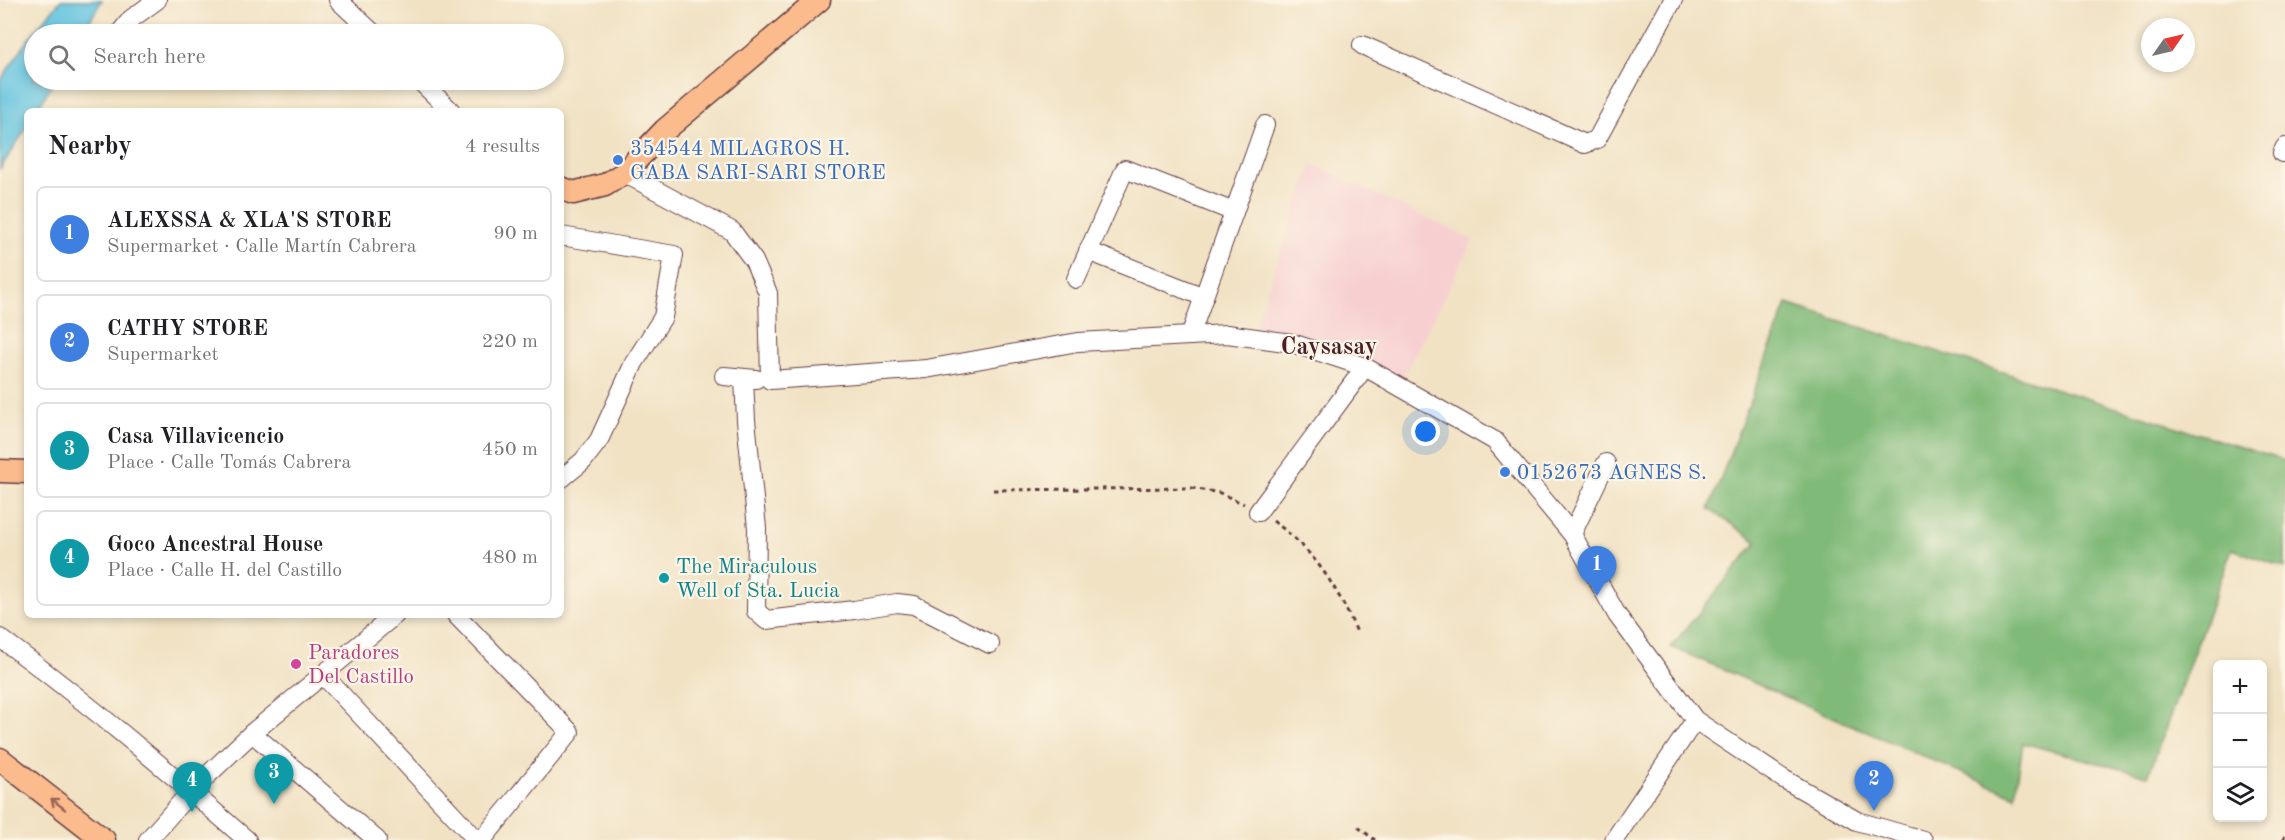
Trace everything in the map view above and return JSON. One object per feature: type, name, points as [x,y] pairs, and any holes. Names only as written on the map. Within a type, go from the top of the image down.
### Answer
[{"type":"main road","points":[[564,189],[573,193],[604,185],[624,173],[665,130],[819,0]]},
{"type":"main road","points":[[0,471],[24,472]]},
{"type":"main road","points":[[0,759],[104,840]]},
{"type":"street","points":[[127,24],[158,0]]},
{"type":"street","points":[[338,0],[363,24]]},
{"type":"street","points":[[1362,45],[1585,144],[1597,139],[1672,0]]},
{"type":"street","points":[[429,90],[448,108]]},
{"type":"street","points":[[1190,336],[1265,125]]},
{"type":"street","points":[[1076,279],[1125,169],[1234,212]]},
{"type":"street","points":[[624,173],[732,231],[754,261],[768,293],[770,380]]},
{"type":"street","points":[[564,237],[674,255],[663,317],[634,363],[599,440],[583,461],[564,477]]},
{"type":"street","points":[[1088,251],[1204,297]]},
{"type":"street","points":[[724,376],[770,380],[926,369],[1078,342],[1227,334],[1292,343],[1365,368],[1495,441],[1572,534],[1617,615],[1695,720],[1782,778],[1857,821],[1923,840]]},
{"type":"street","points":[[1258,512],[1365,368]]},
{"type":"street","points":[[744,379],[757,528],[756,610],[766,620],[897,603],[914,605],[990,644]]},
{"type":"street","points":[[1572,534],[1606,463]]},
{"type":"street","points":[[148,840],[191,791],[252,733],[324,676],[392,618]]},
{"type":"street","points":[[459,618],[570,732],[482,840]]},
{"type":"street","points":[[0,638],[138,745],[247,840]]},
{"type":"street","points":[[324,676],[477,840]]},
{"type":"street","points":[[1614,840],[1695,720]]},
{"type":"street","points":[[252,733],[377,840]]},
{"type":"path","points":[[993,490],[1192,489],[1220,493],[1258,512],[1289,532],[1318,564],[1338,592],[1357,632]]},
{"type":"path","points":[[1358,827],[1376,840]]},
{"type":"path","points":[[2283,840],[2285,835]]},
{"type":"shaded area","points":[[1312,164],[1473,240],[1402,379],[1332,341],[1255,326]]},
{"type":"green space","points":[[1787,304],[2285,461],[2285,568],[2232,549],[2148,776],[2023,743],[2015,796],[1671,647],[1757,542],[1709,509]]},
{"type":"water","points":[[61,0],[102,0],[88,24],[41,24]]},
{"type":"water","points":[[24,45],[24,90],[49,90],[38,108],[24,108],[24,132],[0,169],[0,81]]},
{"type":"place","name":"354544 MILAGROS H. GABA SARI-SARI STORE","points":[[618,160]]},
{"type":"place","name":"0152673 AGNES S.","points":[[1505,472]]},
{"type":"place","name":"The Miraculous Well of Sta. Lucia","points":[[664,578]]},
{"type":"place","name":"ALEXSSA & XLA'S STORE","points":[[1597,596]]},
{"type":"place","name":"Paradores Del Castillo","points":[[296,664]]},
{"type":"place","name":"Casa Villavicencio","points":[[274,804]]},
{"type":"place","name":"CATHY STORE","points":[[1874,811]]},
{"type":"place","name":"Goco Ancestral House","points":[[192,812]]},
{"type":"district","name":"Caysasay","points":[[1329,346]]}]
